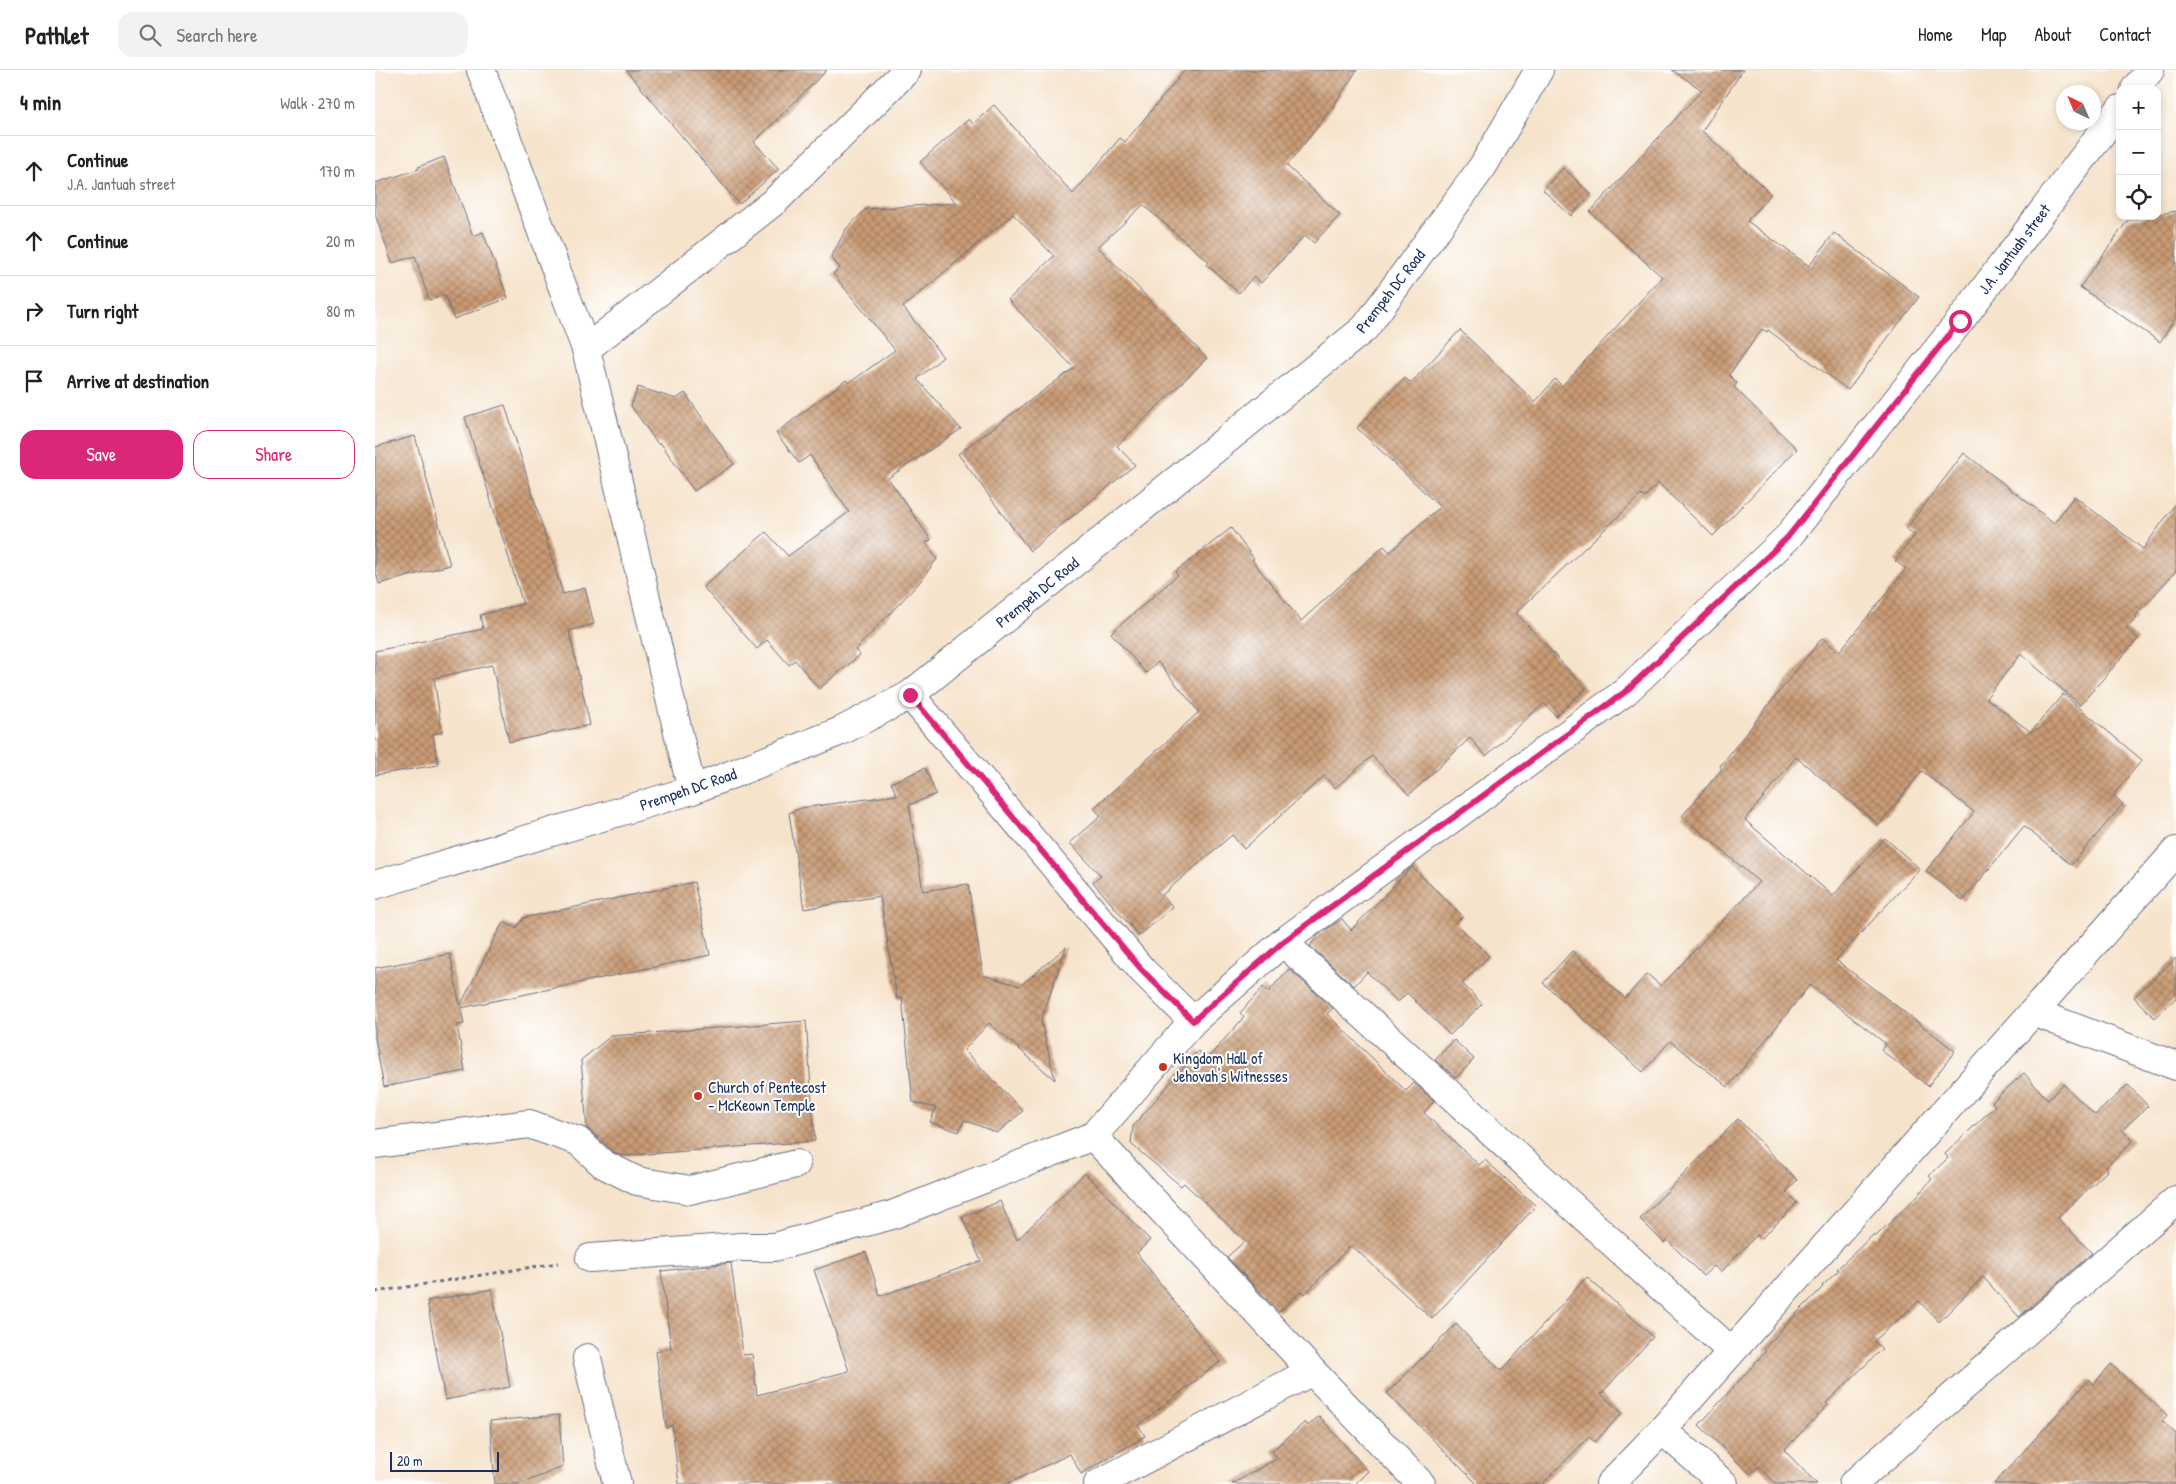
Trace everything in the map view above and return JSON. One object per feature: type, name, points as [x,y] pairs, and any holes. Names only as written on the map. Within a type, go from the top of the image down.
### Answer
[{"type":"street","points":[[481,70],[586,349],[692,790]]},
{"type":"street","points":[[586,349],[776,200],[907,70]]},
{"type":"street","name":"Prempeh DC Road","points":[[375,885],[692,790],[841,731],[910,695],[1365,328],[1483,166],[1539,70]]},
{"type":"street","points":[[2138,85],[2149,70]]},
{"type":"street","name":"J.A. Jantuah street","points":[[1093,1136],[1193,1021],[1283,942],[1625,692],[1787,538],[1960,321],[2116,115]]},
{"type":"street","points":[[910,695],[1142,970],[1193,1021]]},
{"type":"street","points":[[1610,1484],[1662,1430],[2176,851]]},
{"type":"street","points":[[1283,942],[1731,1351]]},
{"type":"street","points":[[2033,1012],[2176,1066]]},
{"type":"street","points":[[375,1144],[529,1124],[577,1141],[603,1164],[637,1181],[690,1190],[796,1164]]},
{"type":"street","points":[[590,1258],[741,1247],[774,1247],[892,1215],[1093,1136],[1312,1371],[1421,1484]]},
{"type":"street","points":[[1853,1484],[2176,1200]]},
{"type":"street","points":[[587,1358],[617,1484]]},
{"type":"street","points":[[1099,1484],[1312,1371]]},
{"type":"street","points":[[1662,1430],[1724,1484]]},
{"type":"path","points":[[375,1292],[590,1258]]},
{"type":"building","points":[[626,70],[827,70],[754,142],[779,169],[739,204]]},
{"type":"building","points":[[1185,70],[1357,70],[1332,108],[1287,166],[1340,215],[1314,243],[1305,235],[1261,283],[1254,276],[1239,293],[1207,265],[1209,262],[1143,205],[1098,247],[1207,358],[1117,446],[1135,465],[1030,551],[958,454],[1074,368],[1008,300],[1054,256],[1013,214],[903,307],[943,357],[917,379],[961,429],[888,478],[931,540],[926,543],[937,559],[918,584],[855,650],[860,655],[819,689],[795,660],[789,665],[767,640],[757,649],[703,587],[766,532],[788,556],[849,512],[810,455],[799,463],[776,433],[846,380],[849,383],[895,350],[833,274],[840,268],[831,257],[846,229],[866,209],[957,203],[920,162],[969,119],[973,124],[994,105],[1073,194],[1120,138],[1125,142]]},
{"type":"building","points":[[1672,70],[1743,70],[1702,131],[1771,194],[1747,221],[1809,266],[1834,233],[1919,297],[1848,390],[1768,330],[1767,332],[1762,329],[1729,375],[1737,383],[1734,387],[1797,449],[1713,536],[1658,483],[1644,498],[1641,495],[1516,613],[1586,689],[1556,716],[1544,703],[1486,756],[1470,738],[1409,795],[1372,756],[1335,788],[1324,776],[1244,849],[1232,835],[1162,895],[1173,907],[1139,936],[1093,882],[1101,876],[1070,843],[1101,816],[1094,808],[1199,712],[1158,662],[1146,673],[1111,633],[1178,575],[1175,572],[1231,528],[1254,559],[1252,560],[1301,621],[1384,546],[1390,552],[1440,507],[1357,428],[1405,378],[1411,383],[1460,330],[1535,402],[1555,379],[1562,386],[1662,277],[1590,212],[1702,90]]},
{"type":"building","points":[[444,157],[473,236],[483,232],[508,298],[454,319],[445,295],[429,300],[415,256],[392,263],[375,214],[375,183],[419,169],[418,167]]},
{"type":"building","points":[[1563,168],[1591,194],[1571,216],[1543,190]]},
{"type":"building","points":[[2176,211],[2176,317],[2160,342],[2080,287],[2128,220],[2161,220],[2161,214]]},
{"type":"building","points":[[638,387],[676,399],[685,393],[734,464],[694,491],[660,442],[658,444],[631,406]]},
{"type":"building","points":[[505,405],[563,594],[585,588],[594,624],[569,631],[590,725],[509,742],[492,665],[434,678],[442,732],[433,734],[438,765],[375,775],[375,651],[483,629],[480,615],[523,604],[465,417]]},
{"type":"building","points":[[415,436],[450,565],[379,584],[375,568],[375,447]]},
{"type":"building","points":[[1964,453],[2054,523],[2074,496],[2143,549],[2176,503],[2176,571],[2135,616],[2137,618],[2126,629],[2138,639],[2080,705],[2021,654],[1986,698],[2031,732],[2063,694],[2142,760],[2113,795],[2123,804],[2071,865],[2024,826],[1963,901],[1926,871],[1974,812],[1922,771],[1879,825],[1796,757],[1745,820],[1833,896],[1885,838],[1920,869],[1836,960],[1955,1051],[1928,1086],[1881,1050],[1886,1044],[1810,985],[1728,1087],[1670,1041],[1643,1072],[1543,983],[1572,951],[1625,998],[1647,974],[1661,986],[1759,882],[1682,816],[1722,769],[1720,766],[1822,638],[1839,652],[1906,569],[1895,561],[1915,535],[1906,529]]},
{"type":"building","points":[[925,768],[936,794],[909,805],[923,891],[968,884],[983,975],[1020,986],[1066,947],[1041,1021],[1055,1080],[989,1023],[964,1050],[1023,1111],[997,1133],[964,1120],[959,1132],[930,1122],[936,1108],[913,1102],[902,998],[897,999],[880,896],[804,909],[789,813],[801,808],[897,795],[891,783]]},
{"type":"building","points":[[1412,867],[1463,916],[1456,923],[1489,956],[1462,983],[1482,1004],[1450,1035],[1407,993],[1398,1002],[1367,972],[1354,986],[1310,946],[1318,935],[1342,919],[1351,930]]},
{"type":"building","points":[[694,882],[710,955],[461,1008],[464,1024],[457,1025],[465,1071],[384,1087],[375,1038],[375,968],[450,954],[460,1006],[503,922],[516,928],[523,918]]},
{"type":"building","points":[[2176,958],[2176,998],[2154,1018],[2134,997]]},
{"type":"building","points":[[1289,969],[1333,1008],[1327,1014],[1406,1091],[1414,1083],[1434,1101],[1424,1113],[1479,1165],[1485,1160],[1536,1206],[1432,1319],[1351,1245],[1305,1294],[1302,1291],[1279,1312],[1227,1257],[1245,1241],[1184,1183],[1181,1186],[1131,1144],[1133,1126],[1198,1051],[1207,1059],[1244,1017],[1240,1013],[1263,987],[1268,992]]},
{"type":"building","name":"Church of Pentecost - McKeown Temple","points":[[806,1021],[815,1141],[622,1156],[612,1151],[587,1128],[581,1060],[611,1036]]},
{"type":"building","points":[[1454,1040],[1474,1059],[1456,1078],[1435,1060]]},
{"type":"building","points":[[2024,1073],[2048,1100],[2063,1084],[2095,1115],[2128,1085],[2148,1106],[2122,1130],[2133,1141],[2106,1167],[2108,1170],[2058,1218],[2092,1253],[2019,1317],[1983,1277],[1939,1322],[1919,1301],[1874,1341],[1882,1349],[1826,1403],[1828,1405],[1784,1450],[1817,1484],[1776,1484],[1759,1466],[1750,1474],[1699,1425],[1766,1351],[1764,1349],[1839,1270],[1837,1269],[1873,1235],[1875,1237],[1917,1196],[1932,1179],[1929,1176],[1948,1158],[1945,1154],[1995,1106],[1992,1102]]},
{"type":"building","points":[[1738,1119],[1797,1180],[1786,1192],[1797,1203],[1761,1239],[1757,1235],[1721,1272],[1714,1266],[1703,1276],[1667,1240],[1664,1243],[1640,1219]]},
{"type":"building","points":[[1085,1173],[1150,1240],[1137,1253],[1220,1362],[1138,1425],[1145,1436],[1081,1474],[1070,1454],[1007,1484],[679,1484],[672,1425],[666,1428],[656,1351],[671,1348],[661,1271],[731,1263],[743,1355],[752,1354],[757,1395],[849,1371],[814,1270],[866,1252],[880,1296],[981,1261],[962,1217],[1000,1201],[1017,1240]]},
{"type":"building","points":[[1587,1277],[1653,1337],[1601,1394],[1622,1413],[1595,1442],[1589,1437],[1542,1484],[1477,1484],[1387,1393],[1456,1324],[1501,1371]]},
{"type":"building","points":[[492,1289],[510,1387],[445,1400],[427,1301]]},
{"type":"building","points":[[2111,1364],[2167,1415],[2162,1421],[2176,1434],[2176,1484],[1994,1484],[2089,1379],[2094,1384]]},
{"type":"building","points":[[559,1415],[563,1467],[520,1484],[495,1484],[490,1421]]},
{"type":"building","points":[[1319,1416],[1368,1471],[1355,1484],[1232,1484],[1278,1458],[1272,1451],[1305,1422],[1308,1426]]},
{"type":"place","name":"Kingdom Hall of Jehovah's Witnesses","points":[[1163,1067]]},
{"type":"place","name":"Church of Pentecost - McKeown Temple","points":[[698,1096]]},
{"type":"route","points":[[910,695],[1142,970],[1193,1021],[1283,942],[1625,692],[1787,538],[1960,321]]}]
